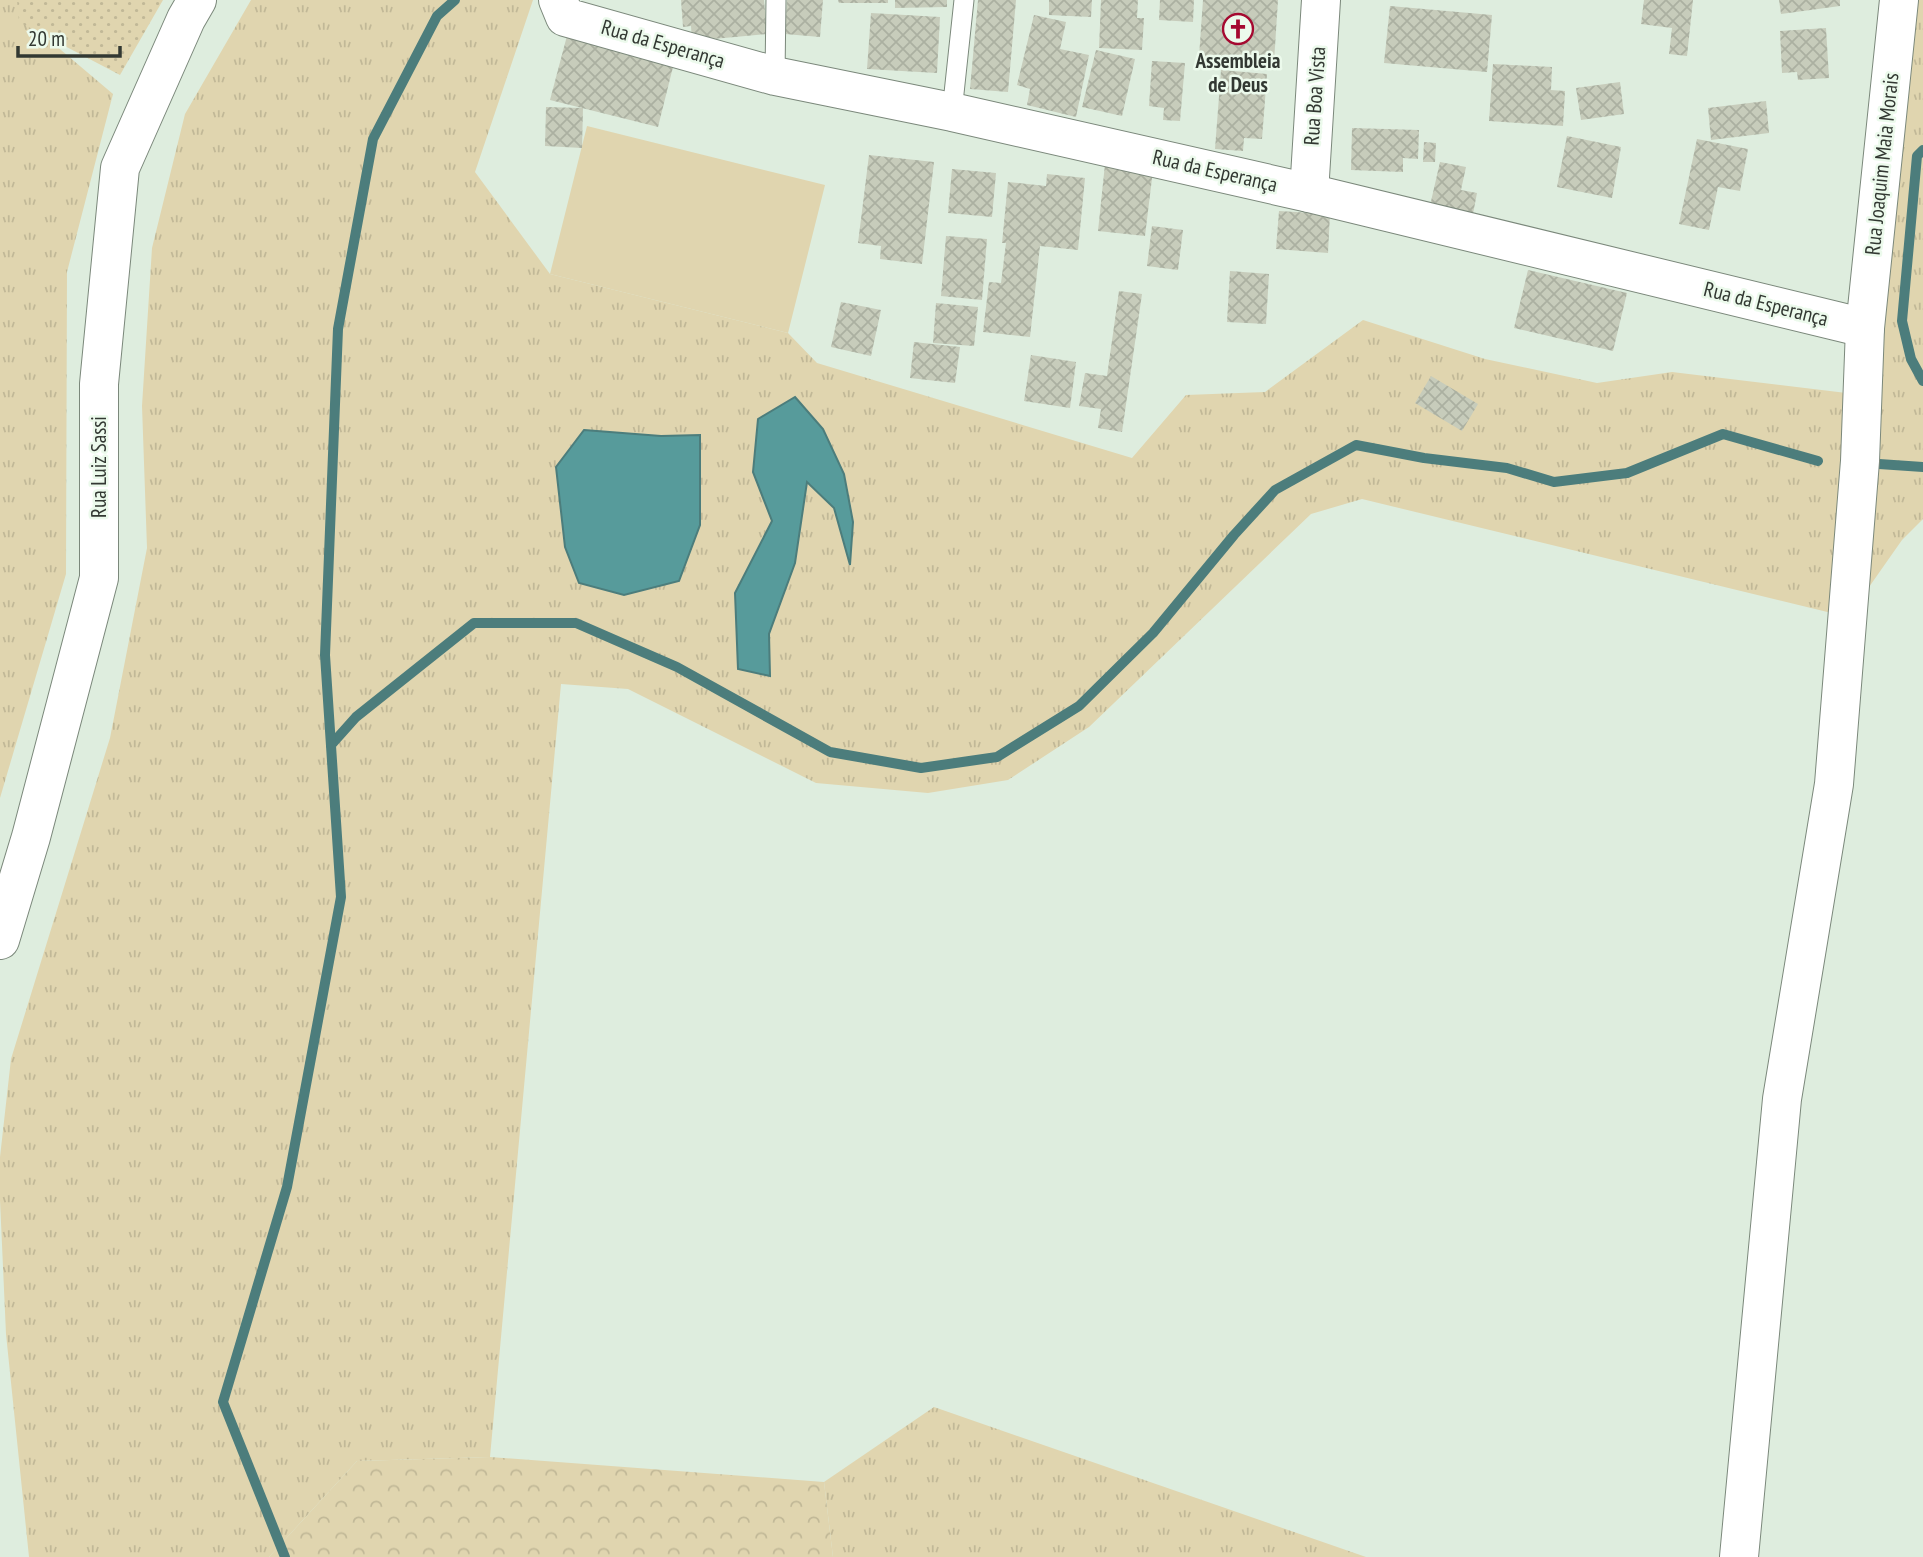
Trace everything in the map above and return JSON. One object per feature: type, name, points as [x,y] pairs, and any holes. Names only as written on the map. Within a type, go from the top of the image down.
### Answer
[{"type":"street","name":"Rua Luiz Sassi","points":[[0,940],[31,837],[99,578],[99,384],[120,168],[186,19],[198,0]]},
{"type":"street","name":"Rua Boa Vista","points":[[1309,193],[1321,0]]},
{"type":"street","name":"Rua Joaquim Maia Morais","points":[[1739,1557],[1782,1099],[1834,784],[1860,461],[1865,328],[1899,0]]},
{"type":"street","name":"Rua da Esperança","points":[[561,9],[775,76],[952,112],[1309,193],[1865,328]]},
{"type":"lane","points":[[775,76],[776,0]]},
{"type":"lane","points":[[952,112],[964,0]]},
{"type":"green space","points":[[0,0],[27,0],[35,28],[113,94],[67,272],[66,574],[0,798]]},
{"type":"green space","points":[[17,0],[163,0],[120,75],[19,22]]},
{"type":"green space","points":[[251,0],[533,0],[475,172],[550,274],[788,333],[817,363],[1132,458],[1186,395],[1265,392],[1363,320],[1485,359],[1597,383],[1672,372],[1863,395],[1899,0],[1923,0],[1923,519],[1902,540],[1848,617],[1362,499],[1311,514],[1089,727],[1008,780],[928,793],[816,783],[628,689],[561,684],[490,1457],[357,1461],[269,1557],[29,1557],[6,1334],[0,1200],[0,1157],[11,1059],[110,738],[147,548],[142,406],[152,248],[185,114]]},
{"type":"green space","points":[[587,126],[825,185],[788,333],[550,274]]},
{"type":"green space","points":[[934,1407],[1366,1557],[833,1557],[824,1482]]},
{"type":"green space","points":[[490,1457],[824,1482],[833,1557],[269,1557],[357,1461]]},
{"type":"water","points":[[795,397],[823,429],[844,474],[853,522],[850,565],[834,508],[807,482],[795,563],[769,634],[770,676],[738,669],[735,593],[772,521],[753,472],[758,419]]},
{"type":"water","points":[[584,430],[661,436],[700,435],[700,525],[679,581],[624,595],[579,583],[565,547],[556,467]]},
{"type":"building","points":[[681,0],[764,0],[767,34],[692,41],[691,26],[683,27]]},
{"type":"building","points":[[787,0],[823,0],[820,37],[785,34]]},
{"type":"building","points":[[838,0],[888,0],[888,3],[839,3]]},
{"type":"building","points":[[895,0],[947,0],[947,7],[895,8]]},
{"type":"building","points":[[978,0],[1016,0],[1008,92],[970,89]]},
{"type":"building","points":[[1049,0],[1092,0],[1091,17],[1049,15]]},
{"type":"building","points":[[1101,0],[1138,0],[1137,18],[1144,18],[1142,50],[1099,48]]},
{"type":"building","points":[[1160,0],[1194,0],[1193,22],[1159,20]]},
{"type":"building","name":"Assembleia de Deus","points":[[1203,0],[1278,0],[1274,62],[1199,57]]},
{"type":"building","points":[[1644,0],[1693,0],[1687,56],[1669,54],[1672,28],[1641,24]]},
{"type":"building","points":[[1779,0],[1840,0],[1840,6],[1781,14]]},
{"type":"building","points":[[1390,6],[1492,15],[1487,72],[1384,63]]},
{"type":"building","points":[[871,13],[940,17],[937,73],[867,69]]},
{"type":"building","points":[[1034,15],[1066,22],[1060,49],[1089,55],[1076,117],[1027,105],[1030,89],[1017,85]]},
{"type":"building","points":[[1826,28],[1829,78],[1798,80],[1797,72],[1782,73],[1780,31]]},
{"type":"building","points":[[568,32],[675,59],[658,127],[550,100]]},
{"type":"building","points":[[1096,50],[1135,59],[1122,116],[1082,107]]},
{"type":"building","points":[[1152,61],[1185,63],[1180,121],[1163,120],[1164,108],[1149,106]]},
{"type":"building","points":[[1493,64],[1552,67],[1551,90],[1565,91],[1563,126],[1489,121]]},
{"type":"building","points":[[1221,70],[1267,74],[1262,139],[1244,138],[1243,151],[1215,149]]},
{"type":"building","points":[[1620,82],[1624,114],[1581,120],[1576,88]]},
{"type":"building","points":[[1766,101],[1769,133],[1711,140],[1708,108]]},
{"type":"building","points":[[546,107],[583,108],[582,148],[545,146]]},
{"type":"building","points":[[1352,128],[1419,130],[1418,159],[1403,158],[1403,172],[1351,170]]},
{"type":"building","points":[[1567,136],[1621,147],[1612,198],[1557,187]]},
{"type":"building","points":[[1697,139],[1748,149],[1740,191],[1718,187],[1709,230],[1679,224]]},
{"type":"building","points":[[1424,142],[1436,143],[1435,162],[1423,162]]},
{"type":"building","points":[[869,155],[934,162],[922,264],[880,259],[881,246],[858,243]]},
{"type":"building","points":[[1440,162],[1466,167],[1461,190],[1477,193],[1472,219],[1429,210]]},
{"type":"building","points":[[1105,164],[1153,170],[1145,236],[1098,231]]},
{"type":"building","points":[[952,169],[996,173],[992,217],[948,213]]},
{"type":"building","points":[[1047,174],[1085,178],[1078,250],[1040,246],[1030,337],[983,332],[989,282],[1001,283],[1006,243],[1002,243],[1008,182],[1046,186]]},
{"type":"building","points":[[1279,211],[1330,214],[1328,253],[1276,249]]},
{"type":"building","points":[[1152,226],[1183,230],[1178,270],[1147,266]]},
{"type":"building","points":[[946,236],[987,239],[982,300],[941,296]]},
{"type":"building","points":[[1528,270],[1627,293],[1613,351],[1514,328]]},
{"type":"building","points":[[1230,271],[1269,274],[1266,324],[1227,322]]},
{"type":"building","points":[[1119,291],[1142,294],[1122,432],[1098,428],[1101,409],[1079,406],[1085,373],[1107,376]]},
{"type":"building","points":[[841,302],[881,310],[871,356],[831,347]]},
{"type":"building","points":[[936,303],[978,307],[974,346],[933,343]]},
{"type":"building","points":[[914,342],[960,347],[955,383],[910,378]]},
{"type":"building","points":[[1031,355],[1076,362],[1070,408],[1024,401]]},
{"type":"building","points":[[1431,376],[1478,404],[1462,431],[1415,403]]},
{"type":"waterway","points":[[285,1557],[223,1402],[287,1187],[341,897],[325,655],[338,329],[373,139],[437,16],[455,0]]},
{"type":"waterway","points":[[1923,150],[1917,156],[1902,321],[1911,359],[1923,381]]},
{"type":"waterway","points":[[331,745],[356,717],[474,623],[576,623],[677,667],[830,752],[921,768],[997,757],[1079,706],[1153,633],[1275,490],[1356,445],[1424,458],[1507,468],[1554,482],[1627,473],[1723,434],[1818,461]]},
{"type":"waterway","points":[[1879,464],[1923,467]]},
{"type":"place","name":"Assembleia de Deus","points":[[1238,29]]}]
